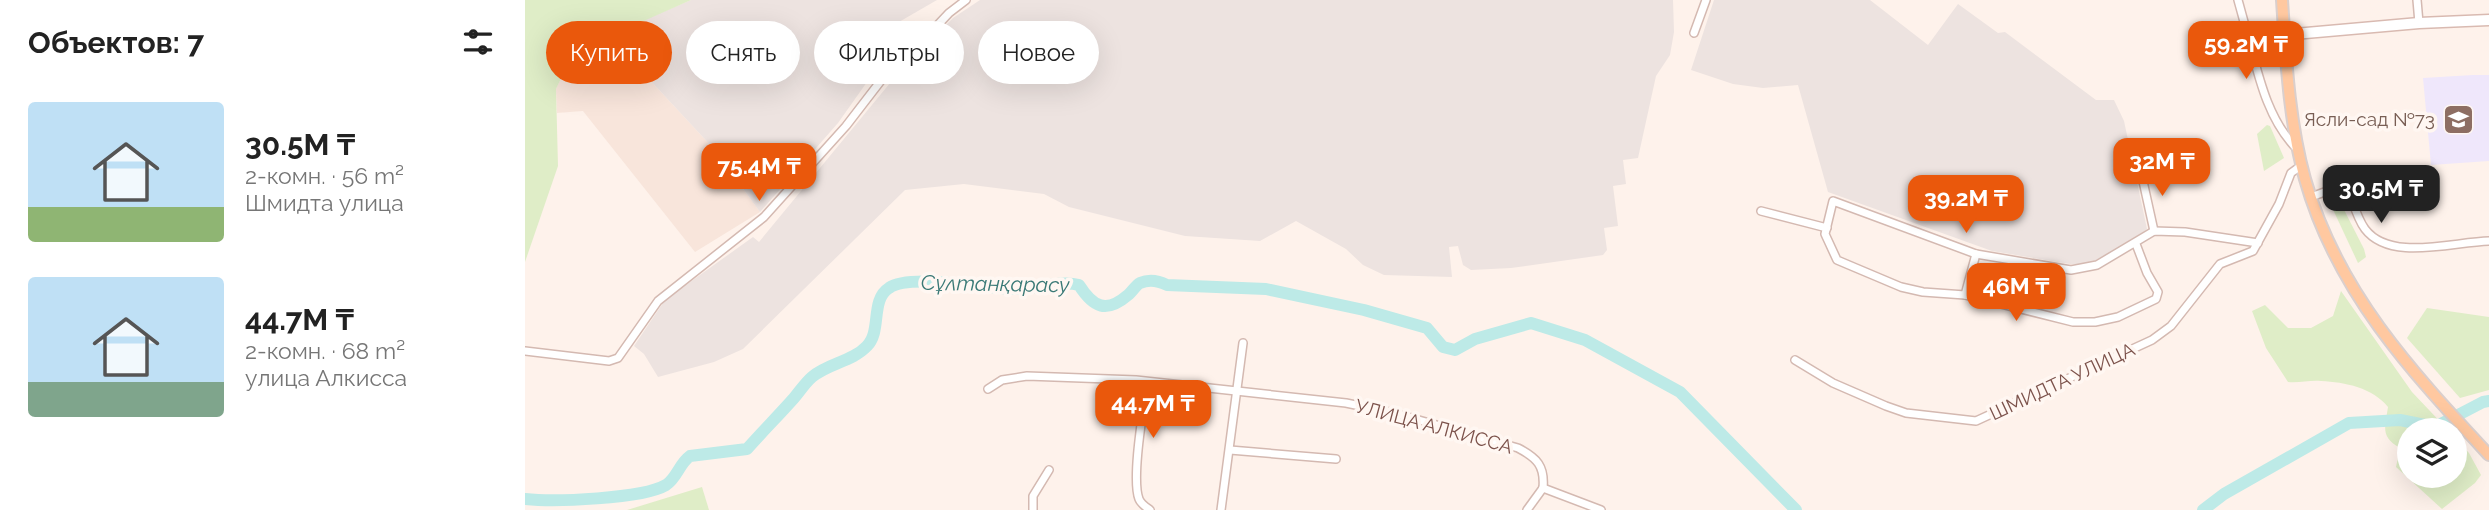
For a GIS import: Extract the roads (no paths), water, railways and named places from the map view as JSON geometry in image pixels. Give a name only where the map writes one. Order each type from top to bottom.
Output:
[{"type":"main road","points":[[2282,0],[2284,35],[2302,165],[2311,197],[2341,265],[2363,306],[2390,343],[2489,455]]},
{"type":"street","points":[[525,351],[609,361],[618,358],[658,301],[764,218],[838,135],[883,78],[949,13],[966,0]]},
{"type":"street","points":[[1694,33],[1706,0]]},
{"type":"street","points":[[2238,0],[2271,111],[2288,140],[2299,151]]},
{"type":"street","points":[[2417,0],[2419,23]]},
{"type":"street","points":[[2249,40],[2266,35],[2489,20]]},
{"type":"street","points":[[2136,244],[2158,292],[2156,299],[2118,317],[2095,322],[2073,322],[1965,295],[1923,292],[1901,286],[1837,260],[1825,234],[1833,201],[1976,254],[2071,270],[2083,269],[2097,265],[2154,231],[2185,232],[2258,243],[2279,204],[2291,173],[2302,165]]},
{"type":"street","points":[[2141,172],[2154,231]]},
{"type":"street","points":[[2311,197],[2346,184],[2364,229],[2379,242],[2391,247],[2406,249],[2489,241]]},
{"type":"street","points":[[1761,211],[1826,228]]},
{"type":"street","name":"ШМИДТА УЛИЦА","points":[[1795,360],[1833,383],[1906,413],[1976,421],[2152,340],[2171,326],[2220,264],[2229,258],[2248,254],[2258,243]]},
{"type":"street","points":[[1965,295],[1976,254]]},
{"type":"street","points":[[1221,510],[1239,391],[1243,343]]},
{"type":"street","name":"УЛИЦА АЛКИССА","points":[[988,389],[1002,380],[1027,376],[1147,382],[1346,403],[1394,413],[1518,449],[1531,455],[1541,465],[1543,488]]},
{"type":"street","points":[[1147,382],[1139,442],[1139,499],[1150,510]]},
{"type":"street","points":[[1230,450],[1336,459]]},
{"type":"street","points":[[1033,510],[1034,496],[1049,470]]},
{"type":"street","points":[[1527,510],[1543,488],[1601,510]]},
{"type":"waterway","name":"Сұлтанқарасу","points":[[525,499],[576,500],[638,494],[666,485],[690,456],[747,449],[812,377],[825,368],[854,356],[867,346],[874,332],[883,293],[899,284],[931,282],[1016,289],[1072,284],[1079,285],[1095,303],[1107,306],[1120,301],[1140,283],[1150,281],[1167,285],[1266,289],[1364,310],[1427,328],[1443,347],[1455,350],[1475,339],[1531,323],[1585,340],[1680,392],[1796,510]]},
{"type":"waterway","name":"Сұлтанқарасу","points":[[2203,510],[2224,494],[2349,423],[2400,420],[2435,427],[2489,401]]},
{"type":"place","name":"Ясли-сад №73","points":[[2458,119]]}]
